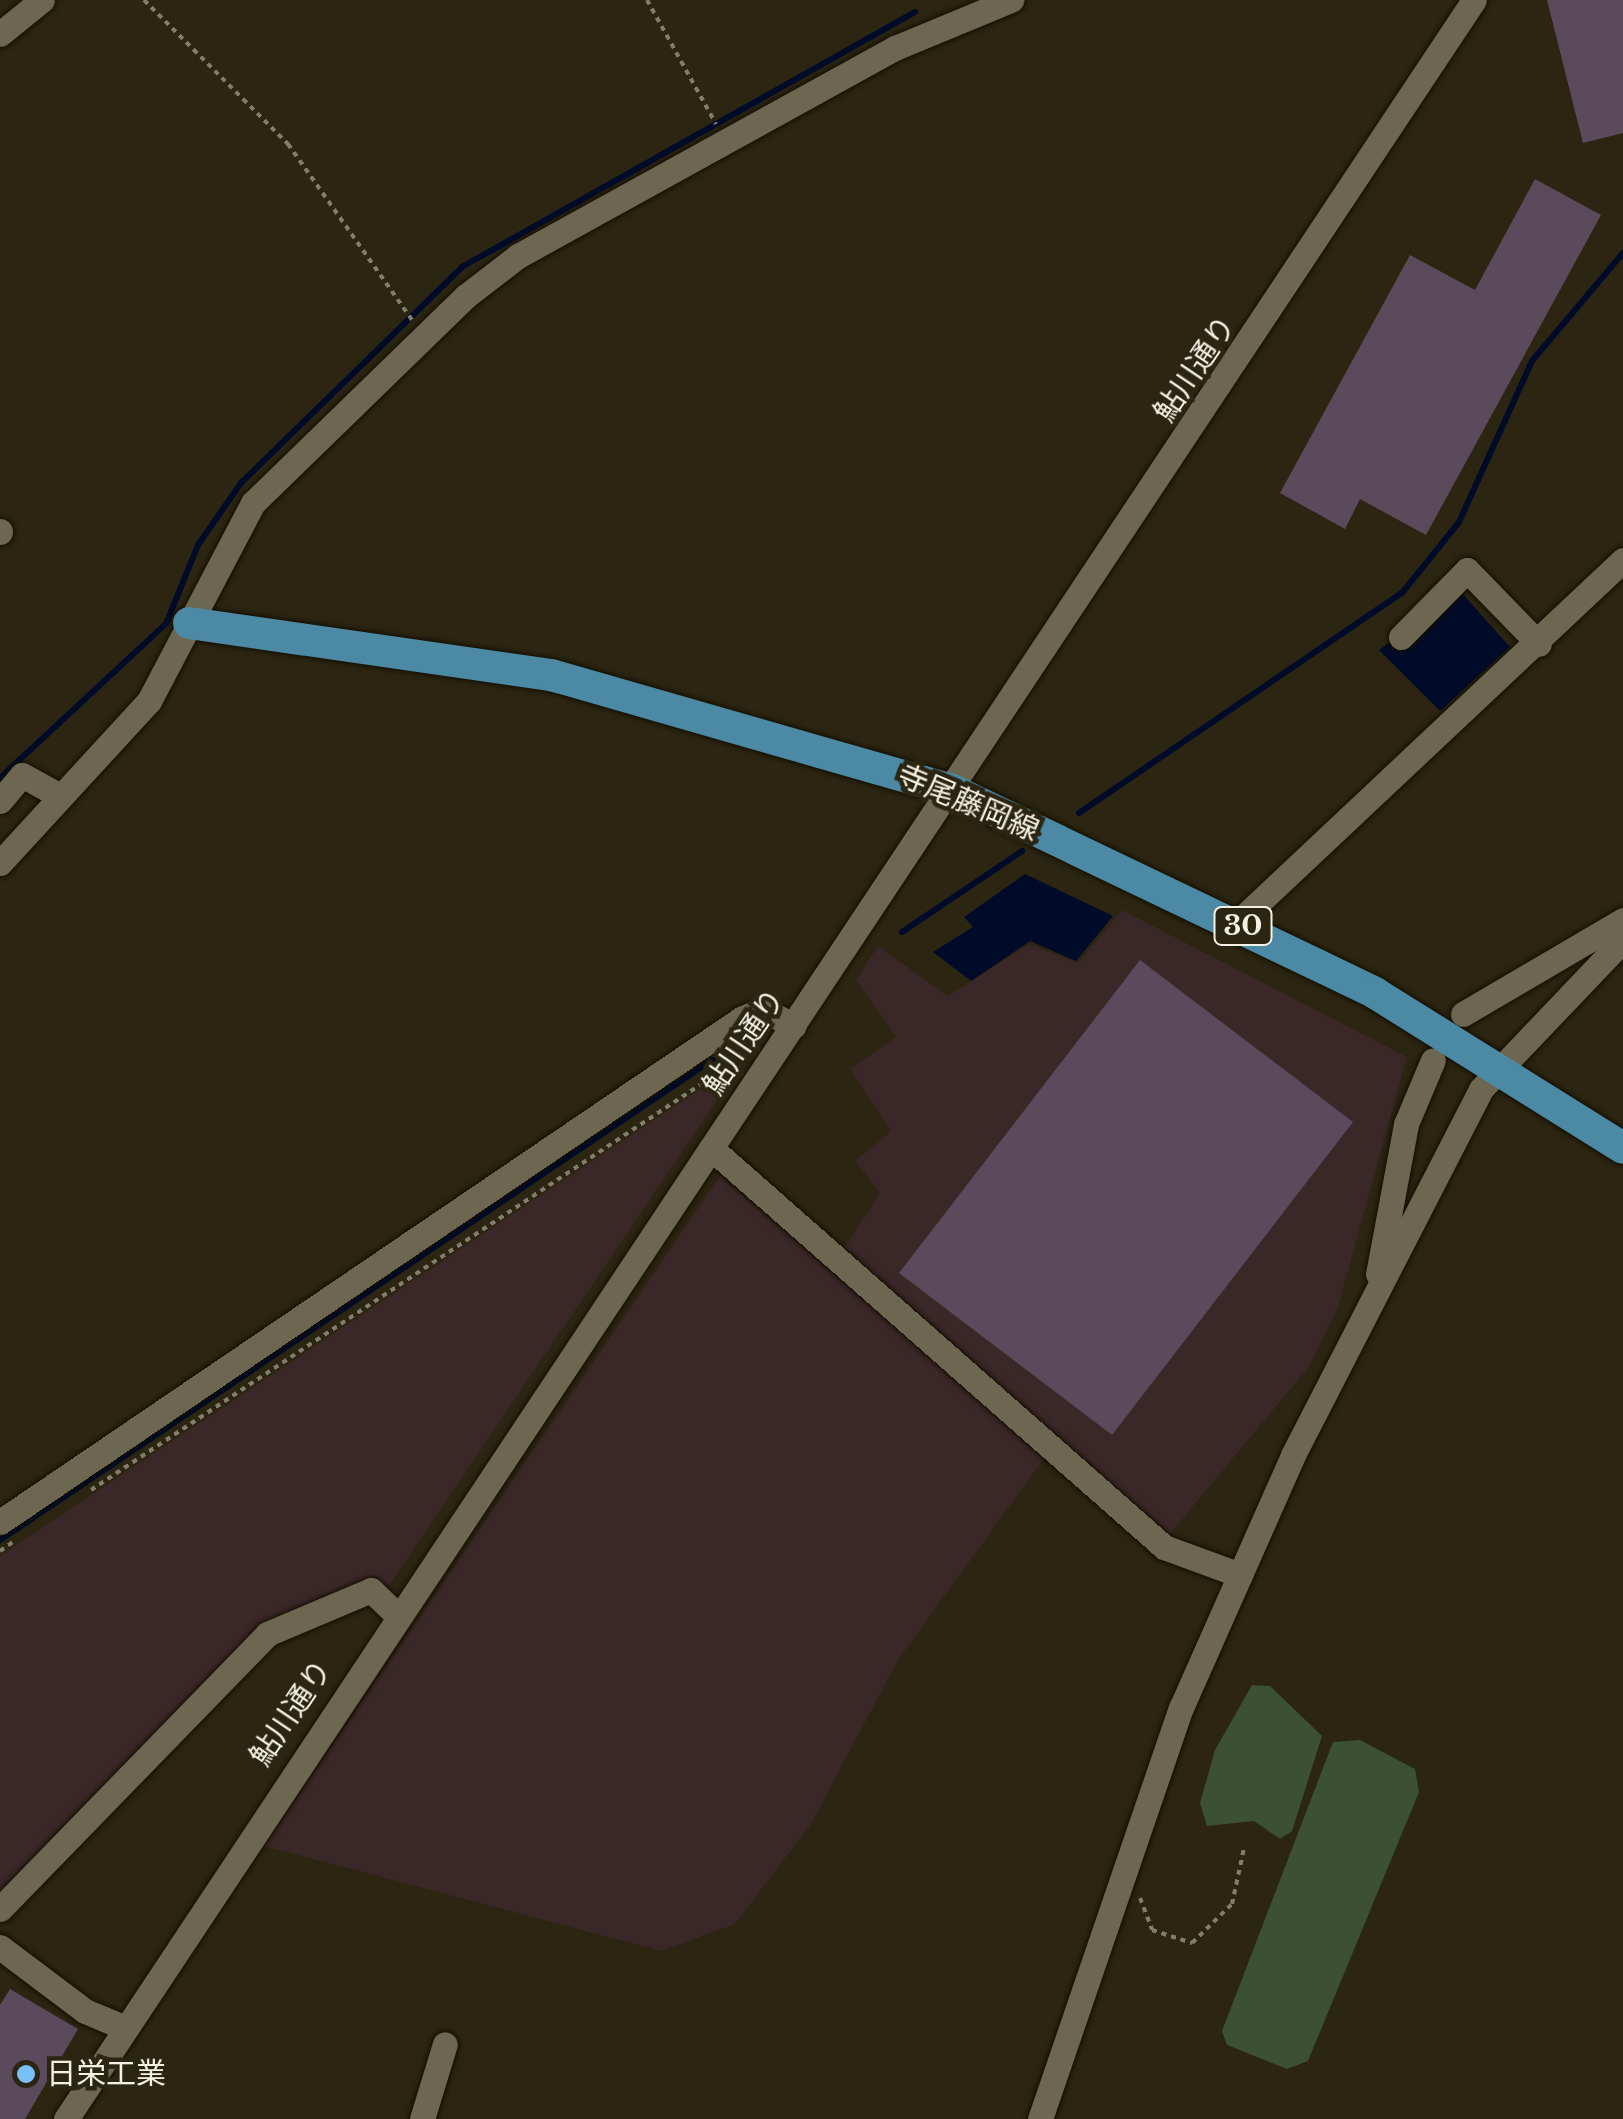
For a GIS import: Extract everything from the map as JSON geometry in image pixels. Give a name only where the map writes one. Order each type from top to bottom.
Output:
[{"type":"main road","name":"寺尾藤岡線","points":[[189,623],[551,676],[952,790],[1237,923],[1509,1076],[1623,1148]]},
{"type":"street","points":[[0,34],[42,0]]},
{"type":"street","points":[[0,863],[149,701],[252,503],[424,337],[518,256],[896,48],[1011,0]]},
{"type":"street","name":"鮎川通り","points":[[66,2119],[396,1614],[952,790],[1474,0]]},
{"type":"street","points":[[1237,923],[1623,560]]},
{"type":"street","points":[[1401,637],[1468,570],[1538,644]]},
{"type":"street","points":[[0,801],[22,774],[60,796]]},
{"type":"street","points":[[1463,1014],[1623,920]]},
{"type":"street","points":[[1040,2119],[1181,1708],[1240,1576],[1372,1309],[1509,1076],[1623,940]]},
{"type":"street","points":[[8,1531],[742,1019],[763,1009],[794,1026]]},
{"type":"street","points":[[1372,1309],[1406,1124],[1432,1060]]},
{"type":"street","points":[[711,1148],[768,1203],[1164,1547],[1240,1576]]},
{"type":"street","points":[[0,1909],[267,1634],[371,1590],[396,1614]]},
{"type":"street","points":[[2,1952],[85,2012],[123,2027]]},
{"type":"street","points":[[422,2119],[444,2044]]},
{"type":"path","points":[[144,0],[288,144],[424,337]]},
{"type":"path","points":[[647,0],[726,142]]},
{"type":"path","points":[[82,1496],[757,1048]]},
{"type":"path","points":[[0,1551],[8,1531]]},
{"type":"path","points":[[1141,1878],[1152,1930],[1192,1943],[1232,1904],[1244,1848]]},
{"type":"shaded area","points":[[1122,910],[1407,1057],[1338,1307],[1308,1368],[1169,1535],[837,1258],[880,1193],[855,1161],[891,1131],[850,1069],[896,1037],[856,980],[878,946],[948,996],[1029,944],[1078,963]]},
{"type":"shaded area","points":[[717,1078],[730,1081],[384,1593],[268,1628],[164,1741],[52,1836],[0,1900],[0,1556]]},
{"type":"shaded area","points":[[720,1176],[1046,1456],[898,1660],[811,1824],[735,1924],[661,1951],[264,1846]]},
{"type":"green space","points":[[1252,1685],[1270,1686],[1322,1736],[1292,1831],[1280,1839],[1254,1821],[1207,1826],[1200,1803],[1215,1750]]},
{"type":"green space","points":[[1360,1740],[1415,1769],[1419,1792],[1308,2061],[1287,2069],[1227,2045],[1222,2031],[1333,1742]]},
{"type":"water","points":[[1460,591],[1510,647],[1440,711],[1379,650]]},
{"type":"water","points":[[1025,874],[1113,916],[1076,961],[1030,941],[971,981],[933,952],[973,927],[964,917]]},
{"type":"building","points":[[1547,0],[1623,0],[1623,133],[1583,143]]},
{"type":"building","points":[[1535,179],[1601,215],[1426,535],[1360,499],[1345,529],[1280,493],[1410,255],[1475,290]]},
{"type":"building","points":[[1140,960],[1353,1122],[1112,1435],[899,1273]]},
{"type":"building","name":"日栄工業","points":[[10,1989],[78,2029],[25,2119],[0,2119],[0,2005]]},
{"type":"waterway","points":[[0,778],[166,624],[198,545],[241,483],[462,267],[915,12]]},
{"type":"waterway","points":[[1079,813],[1402,593],[1459,522],[1532,361],[1623,253]]},
{"type":"waterway","points":[[902,932],[1022,851]]},
{"type":"waterway","points":[[0,1540],[737,1043]]},
{"type":"place","name":"日栄工業","points":[[26,2074]]}]
